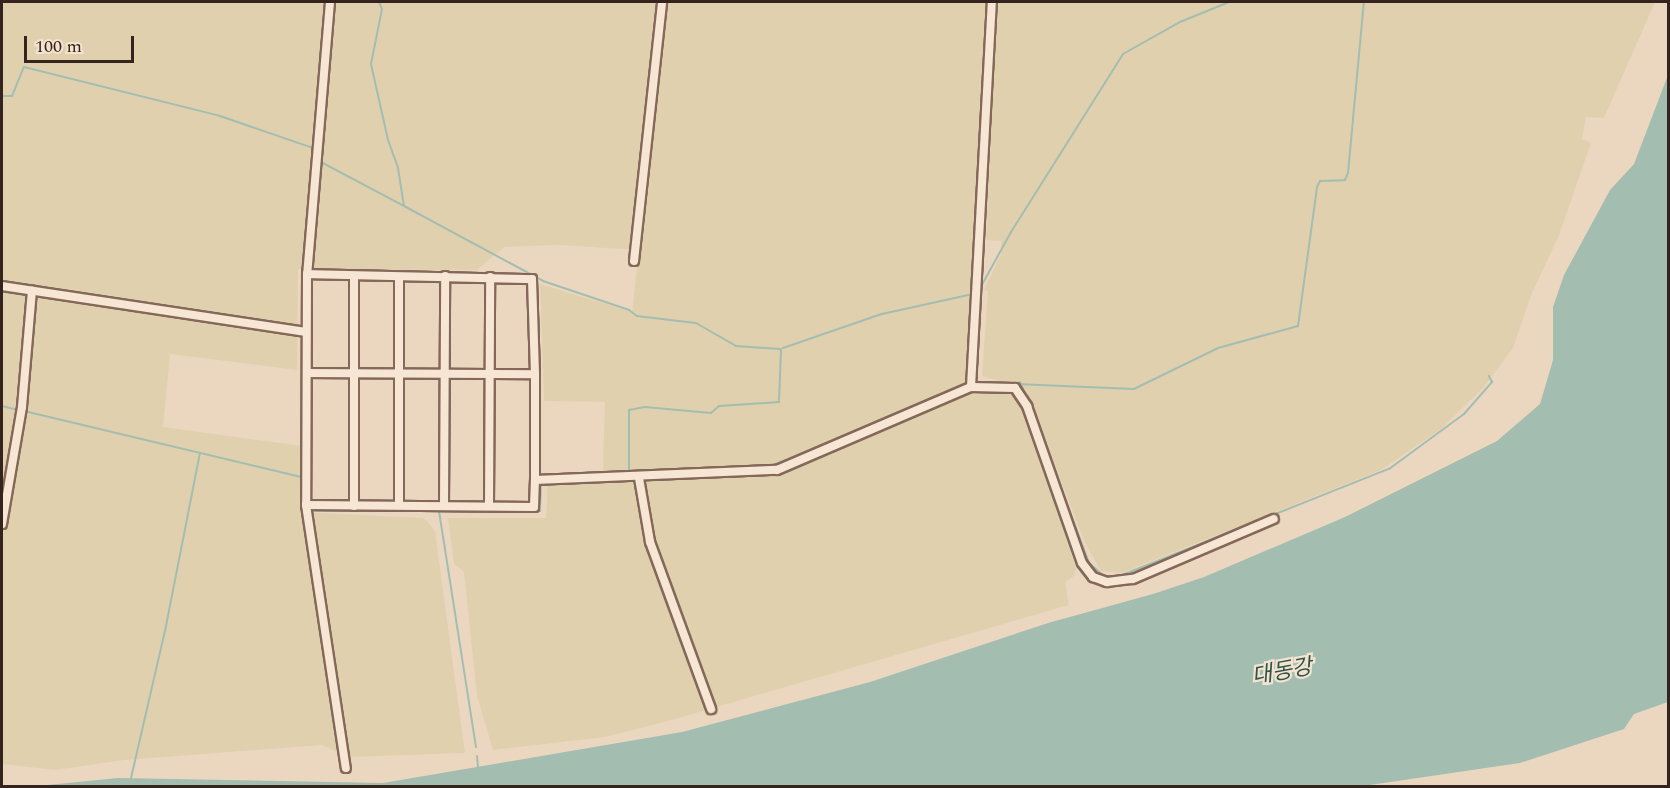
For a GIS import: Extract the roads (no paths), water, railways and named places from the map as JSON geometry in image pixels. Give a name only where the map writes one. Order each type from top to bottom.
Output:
[{"type":"street","points":[[330,2],[307,274],[306,505],[346,768]]},
{"type":"street","points":[[634,261],[662,2]]},
{"type":"street","points":[[971,387],[992,2]]},
{"type":"street","points":[[306,505],[534,507],[535,480],[534,283],[526,276],[399,277],[307,274]]},
{"type":"street","points":[[354,276],[354,506]]},
{"type":"street","points":[[444,505],[445,276]]},
{"type":"street","points":[[399,277],[399,505]]},
{"type":"street","points":[[489,506],[490,277]]},
{"type":"street","points":[[2,285],[306,333]]},
{"type":"street","points":[[2,524],[22,407],[32,290]]},
{"type":"street","points":[[307,372],[535,374]]},
{"type":"street","points":[[535,480],[639,478],[777,470],[971,387],[1015,388],[1027,406],[1082,563],[1093,577],[1107,582],[1133,579],[1274,519]]},
{"type":"street","points":[[639,478],[650,542],[711,709]]},
{"type":"water","name":"대동강","points":[[1668,75],[1668,702],[1634,714],[1624,729],[1520,763],[1363,786],[37,786],[118,778],[383,783],[682,732],[870,682],[1048,623],[1153,594],[1204,577],[1345,517],[1497,441],[1540,404],[1553,360],[1553,307],[1564,275],[1610,190],[1634,164]]},
{"type":"waterway","points":[[379,2],[382,9],[371,64],[388,140],[398,168],[404,206],[543,281],[629,310],[637,316],[696,323],[736,346],[780,349]]},
{"type":"waterway","points":[[978,292],[1011,232],[1123,54],[1180,22],[1229,2]]},
{"type":"waterway","points":[[973,382],[1134,389],[1218,348],[1298,326],[1317,187],[1320,181],[1345,180],[1348,173],[1364,2]]},
{"type":"waterway","points":[[2,96],[12,96],[24,67],[220,116],[313,148],[309,211]]},
{"type":"waterway","points":[[319,161],[404,206]]},
{"type":"waterway","points":[[303,511],[302,279],[306,240]]},
{"type":"waterway","points":[[783,348],[882,314],[973,294]]},
{"type":"waterway","points":[[629,473],[629,410],[645,407],[711,413],[719,406],[779,402],[781,349]]},
{"type":"waterway","points":[[1046,449],[1089,563],[1104,576],[1117,577],[1389,469],[1464,414],[1492,382],[1489,376]]},
{"type":"waterway","points":[[1020,382],[1030,404]]},
{"type":"waterway","points":[[18,410],[20,388]]},
{"type":"waterway","points":[[2,406],[18,410]]},
{"type":"waterway","points":[[24,411],[301,477]]},
{"type":"waterway","points":[[768,467],[819,448]]},
{"type":"waterway","points":[[131,778],[165,631],[200,453]]},
{"type":"waterway","points":[[542,477],[577,475]]},
{"type":"waterway","points":[[439,511],[540,511],[541,482]]},
{"type":"waterway","points":[[309,511],[439,511],[476,747]]},
{"type":"waterway","points":[[477,756],[478,768]]}]
